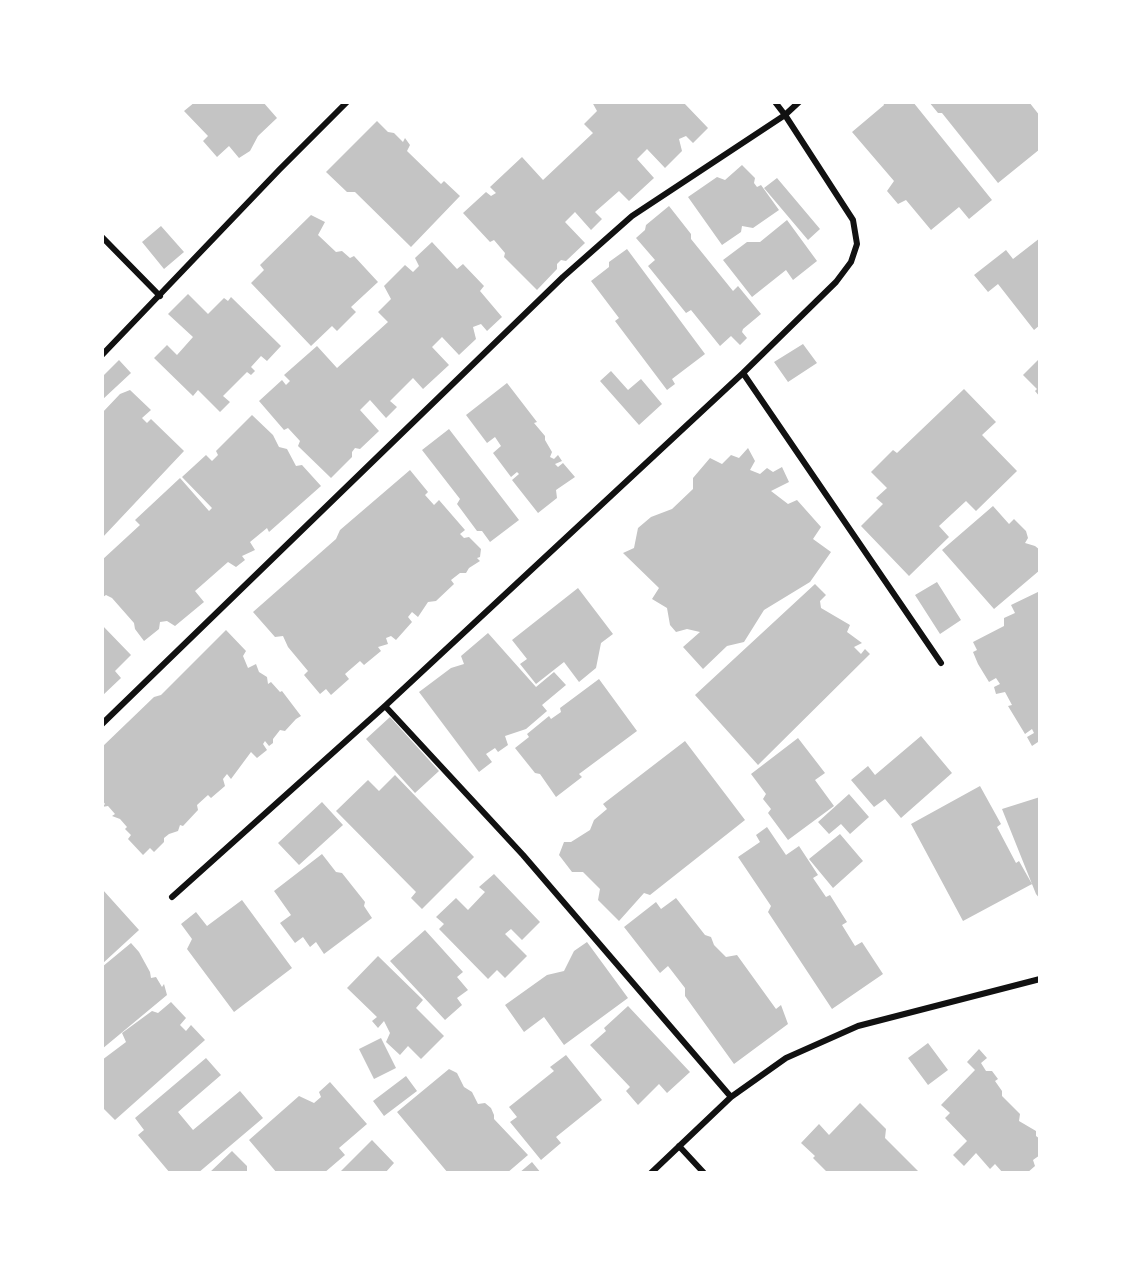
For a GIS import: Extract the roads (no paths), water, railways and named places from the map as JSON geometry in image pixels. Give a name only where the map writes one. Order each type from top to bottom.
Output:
[{"type":"street","points":[[102,355],[347,102]]},
{"type":"street","points":[[172,897],[385,705],[743,373],[836,282],[851,262],[857,244],[853,220],[775,102]]},
{"type":"street","points":[[102,724],[563,277],[632,216],[785,115],[799,102]]},
{"type":"street","points":[[102,237],[160,296]]},
{"type":"street","points":[[743,373],[940,663]]},
{"type":"street","points":[[385,705],[523,855],[731,1096]]},
{"type":"street","points":[[651,1173],[731,1096],[786,1058],[858,1026],[1040,979]]},
{"type":"street","points":[[679,1146],[704,1173]]}]
